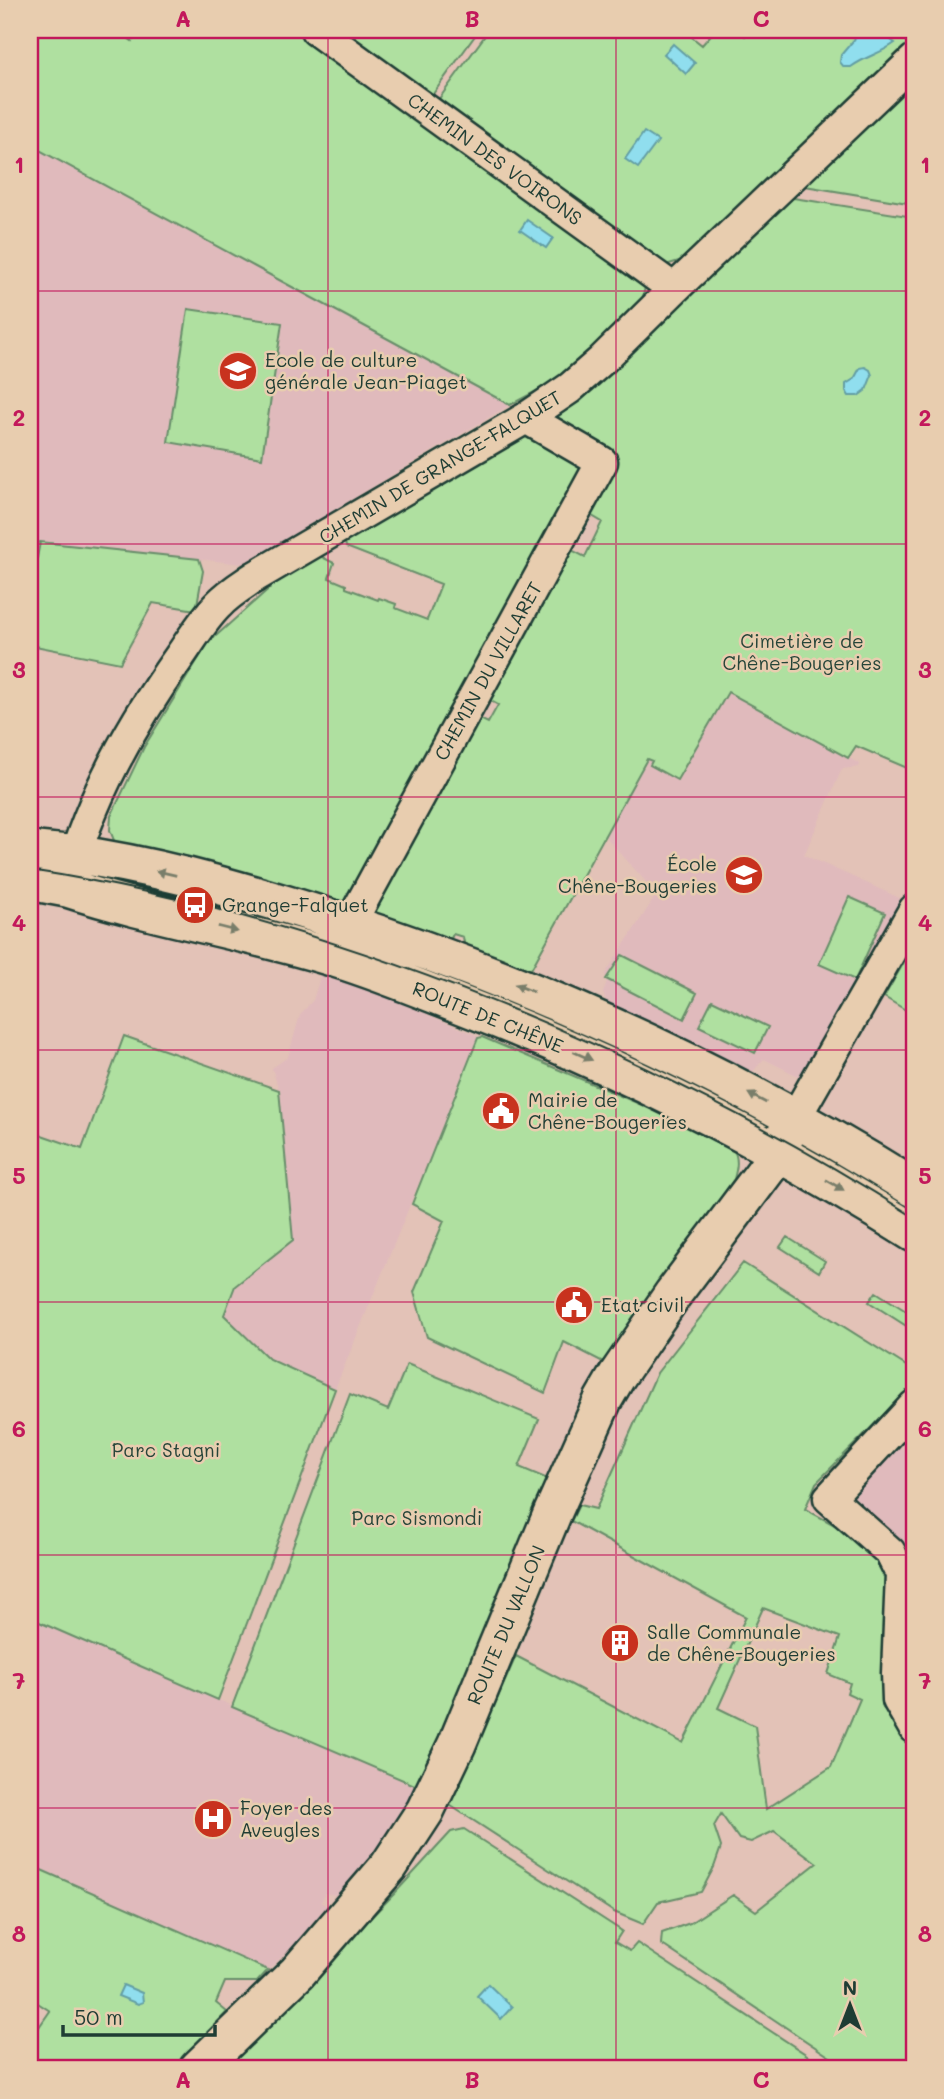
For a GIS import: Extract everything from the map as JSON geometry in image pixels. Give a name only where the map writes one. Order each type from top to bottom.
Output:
[{"type":"main road","name":"ROUTE DE CHÊNE","points":[[30,850],[71,872],[337,959],[470,1008],[567,1048],[659,1091],[776,1152],[914,1233]]},
{"type":"main road","name":"ROUTE DE CHÊNE","points":[[30,881],[71,872],[133,865],[201,881],[350,925],[449,959],[583,1013],[676,1057],[794,1118],[914,1188]]},
{"type":"main road","name":"ROUTE DU VALLON","points":[[198,2069],[296,1973],[345,1919],[389,1866],[425,1811],[453,1754],[553,1512],[603,1400],[673,1294],[755,1185],[794,1118]]},
{"type":"street","name":"CHEMIN DES VOIRONS","points":[[316,30],[674,289]]},
{"type":"street","name":"CHEMIN DE GRANGE-FALQUET","points":[[71,872],[111,769],[135,725],[162,681],[218,605],[256,576],[526,418],[570,388],[914,60]]},
{"type":"street","name":"CHEMIN DU VILLARET","points":[[337,959],[350,925],[602,462],[526,418]]},
{"type":"street","points":[[794,1118],[914,910]]},
{"type":"street","points":[[914,1406],[829,1498],[890,1552],[901,1574],[898,1700],[914,1728]]},
{"type":"shaded area","name":"Ecole de culture générale Jean-Piaget","points":[[30,144],[510,405],[243,564],[30,541]]},
{"type":"shaded area","name":"École Chêne-Bougeries","points":[[727,692],[860,764],[859,767],[842,769],[804,855],[904,900],[804,1079],[764,1059],[749,1076],[609,1008],[603,993],[607,981],[605,974],[657,894],[604,835],[648,759],[652,761],[650,765],[677,780]]},
{"type":"shaded area","points":[[321,974],[394,1000],[478,1038],[335,1389],[269,1359],[224,1315],[235,1286],[293,1240],[279,1090],[272,1068],[288,1057],[300,1015],[313,1000]]},
{"type":"shaded area","points":[[892,1442],[914,1456],[914,1711],[902,1698],[908,1600],[905,1548],[847,1500]]},
{"type":"shaded area","name":"Foyer des Aveugles","points":[[30,1618],[417,1786],[378,1852],[341,1896],[325,1893],[321,1902],[328,1907],[328,1914],[268,1970],[30,1865]]},
{"type":"green space","points":[[30,30],[128,30],[124,35],[132,41],[140,30],[304,30],[646,283],[642,300],[561,378],[510,405],[30,145]]},
{"type":"green space","points":[[336,30],[479,30],[430,98]]},
{"type":"green space","points":[[489,30],[683,30],[702,45],[715,30],[737,30],[745,36],[750,30],[914,30],[914,40],[682,260],[666,265],[436,103]]},
{"type":"green space","points":[[914,76],[914,204],[799,185]]},
{"type":"green space","name":"Cimetière de Chêne-Bougeries","points":[[787,197],[914,217],[914,771],[856,746],[848,758],[728,692],[677,780],[650,765],[652,761],[647,759],[529,973],[465,948],[463,937],[453,934],[449,943],[376,918],[370,911],[472,715],[488,723],[498,705],[482,696],[564,546],[585,557],[602,522],[582,510],[610,460],[546,423],[588,390]]},
{"type":"green space","points":[[188,309],[282,323],[262,458],[168,442]]},
{"type":"green space","points":[[534,430],[591,462],[358,896],[342,907],[115,843],[110,830],[111,816],[144,747],[208,643],[273,585],[320,556],[334,563],[329,578],[346,585],[346,588],[396,604],[395,608],[427,620],[441,584],[346,547],[345,542]]},
{"type":"green space","points":[[40,542],[199,559],[203,571],[196,610],[153,603],[120,663],[30,645],[30,595]]},
{"type":"green space","points":[[849,897],[885,913],[855,980],[819,964]]},
{"type":"green space","points":[[914,945],[914,1015],[884,997]]},
{"type":"green space","points":[[622,955],[697,993],[684,1019],[606,979]]},
{"type":"green space","points":[[712,1000],[768,1027],[755,1053],[699,1026]]},
{"type":"green space","name":"Parc Stagni","points":[[124,1036],[279,1090],[293,1240],[235,1286],[224,1315],[269,1359],[335,1389],[218,1700],[30,1618],[30,1131],[82,1149]]},
{"type":"green space","points":[[482,1037],[663,1114],[733,1148],[736,1156],[734,1179],[603,1362],[564,1342],[545,1393],[427,1337],[414,1292],[444,1221],[412,1204],[478,1038]]},
{"type":"green space","points":[[787,1237],[825,1261],[819,1272],[780,1247]]},
{"type":"green space","points":[[743,1263],[914,1371],[914,1384],[816,1483],[805,1509],[855,1536],[892,1575],[883,1708],[914,1739],[914,2069],[848,2069],[661,1944],[662,1933],[690,1923],[733,1895],[756,1911],[817,1863],[774,1831],[751,1842],[739,1839],[721,1814],[714,1826],[721,1847],[701,1892],[658,1902],[643,1924],[614,1912],[448,1804],[460,1783],[516,1656],[683,1743],[746,1617],[571,1521],[579,1505],[596,1509],[657,1373]],"holes":[[[763,1608],[840,1637],[828,1674],[850,1683],[847,1693],[860,1699],[831,1767],[766,1809],[755,1726],[718,1708]]]},
{"type":"green space","points":[[876,1292],[914,1316],[908,1327],[869,1302]]},
{"type":"green space","name":"Parc Sismondi","points":[[407,1364],[539,1419],[519,1467],[548,1479],[498,1603],[417,1786],[232,1707],[350,1394],[388,1410]]},
{"type":"green space","points":[[464,1829],[622,1931],[615,1942],[630,1951],[637,1943],[807,2055],[812,2069],[223,2069],[451,1832]]},
{"type":"green space","points":[[30,1865],[268,1970],[257,1982],[225,1982],[216,2003],[227,2012],[172,2069],[33,2069],[30,2067],[30,2040],[50,2011],[30,1998]]},
{"type":"water","points":[[862,30],[877,30],[895,43],[851,67],[844,67],[840,62],[841,55]]},
{"type":"water","points":[[673,44],[695,63],[686,74],[664,54]]},
{"type":"water","points":[[644,132],[658,141],[638,168],[625,159]]},
{"type":"water","points":[[527,220],[553,238],[546,248],[520,230]]},
{"type":"water","points":[[865,367],[872,375],[866,390],[858,396],[849,396],[846,384],[854,379],[860,368]]},
{"type":"water","points":[[488,1984],[512,2007],[501,2019],[477,1996]]},
{"type":"water","points":[[123,1985],[142,1993],[143,2002],[138,2004],[118,1996]]},
{"type":"tram line","points":[[30,870],[144,892],[260,921],[375,957],[489,1000],[601,1048],[710,1100],[814,1157],[914,1217]]},
{"type":"place","name":"Ecole de culture générale Jean-Piaget","points":[[238,371]]},
{"type":"place","name":"École Chêne-Bougeries","points":[[744,875]]},
{"type":"place","name":"Grange-Falquet","points":[[195,905]]},
{"type":"place","name":"Mairie de Chêne-Bougeries","points":[[501,1111]]},
{"type":"place","name":"Etat civil","points":[[574,1305]]},
{"type":"place","name":"Salle Communale de Chêne-Bougeries","points":[[620,1643]]},
{"type":"place","name":"Foyer des Aveugles","points":[[213,1819]]}]
